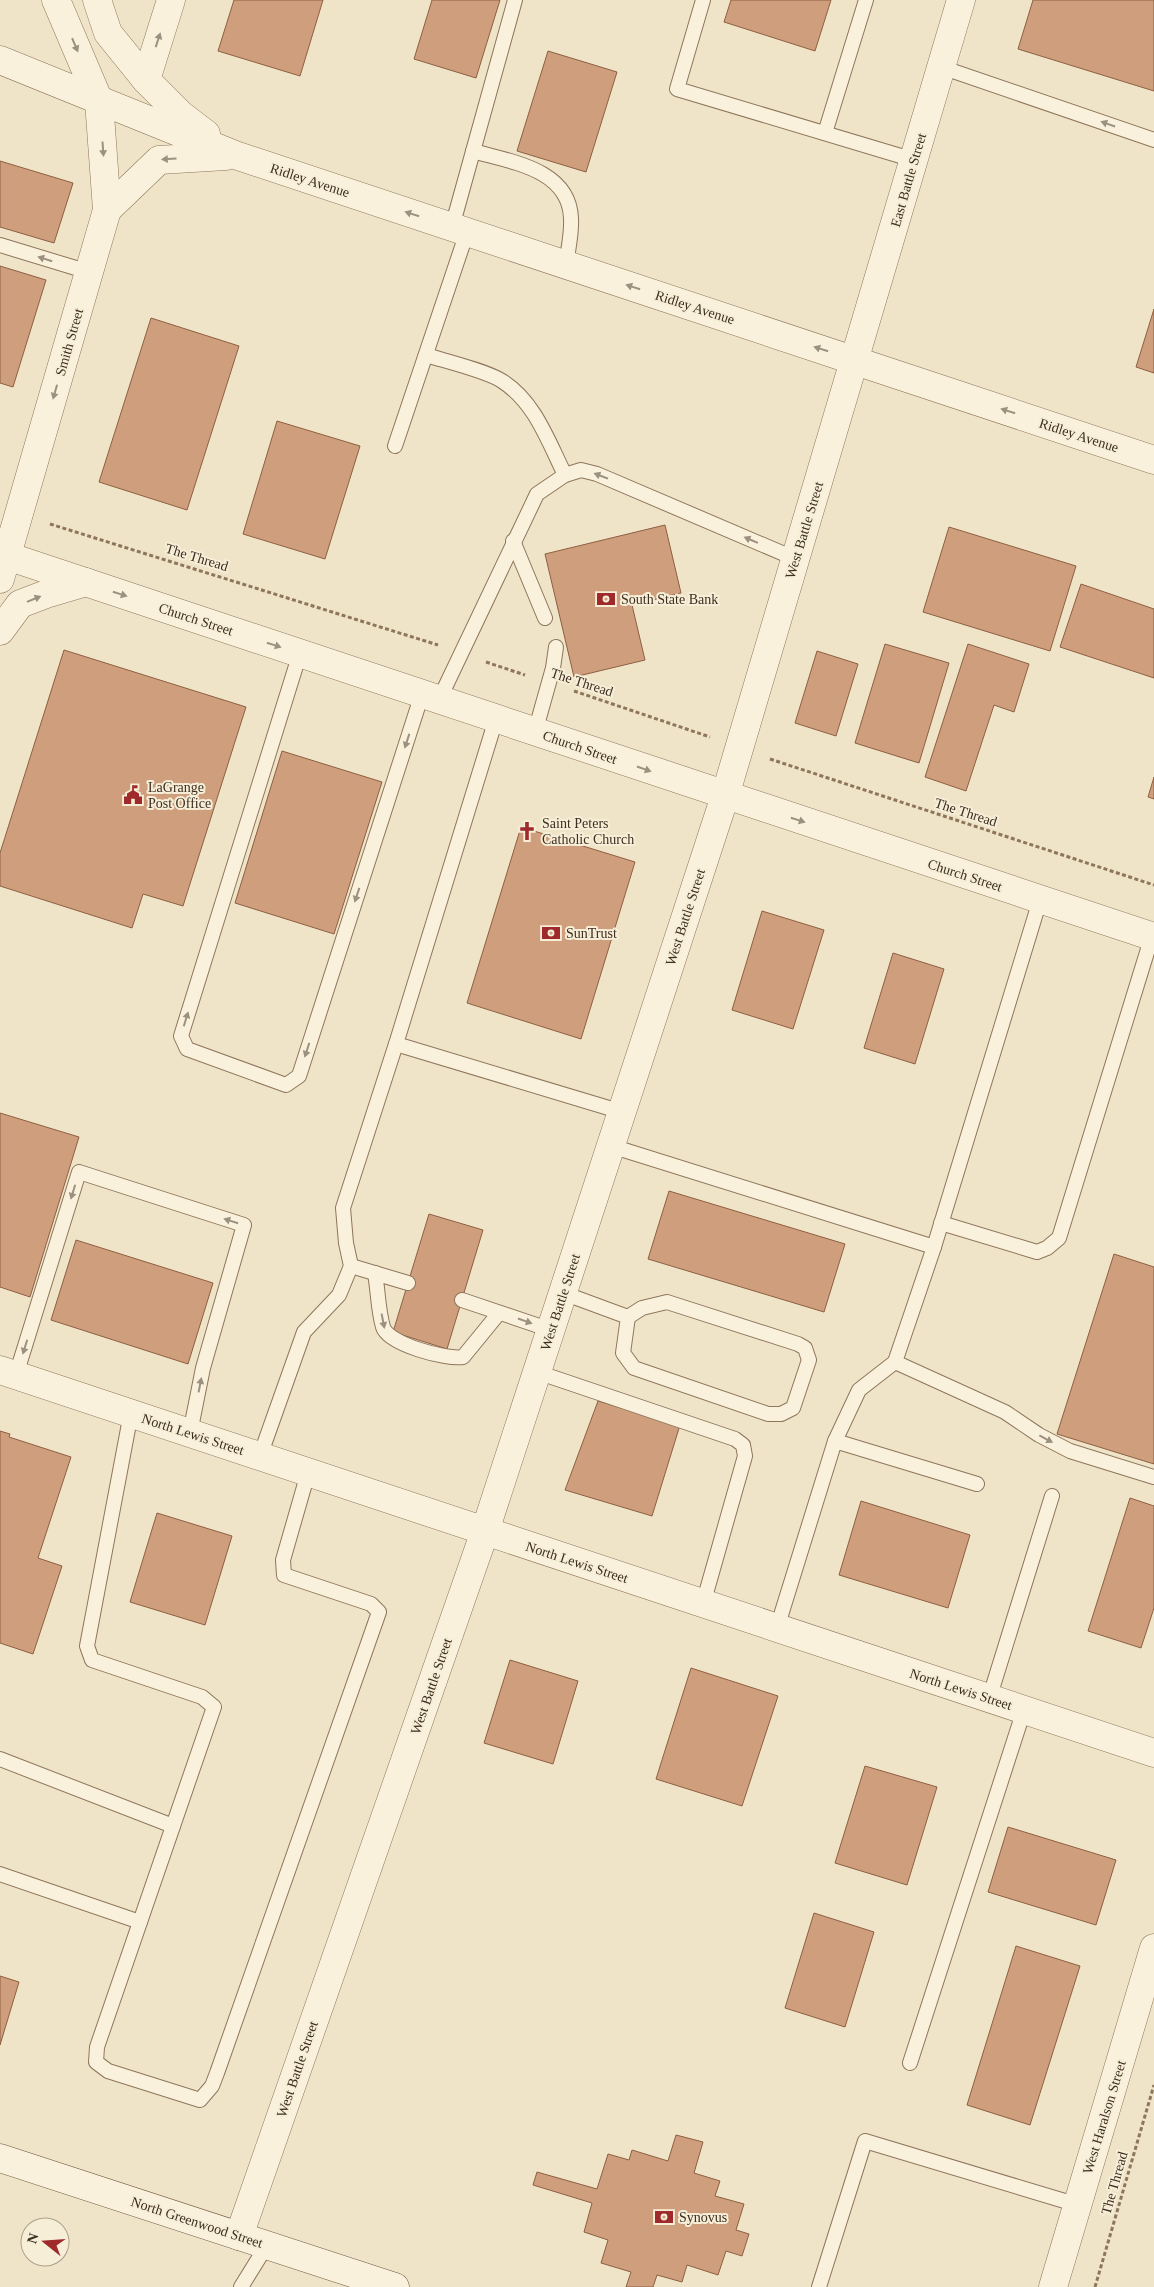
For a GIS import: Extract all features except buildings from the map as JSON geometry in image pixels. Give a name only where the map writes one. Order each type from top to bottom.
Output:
[{"type":"street","name":"Smith Street","points":[[2,563],[19,516],[107,210],[99,101],[56,0]]},
{"type":"street","name":"Ridley Avenue","points":[[97,0],[108,33],[146,80],[181,115],[235,155]]},
{"type":"street","points":[[146,80],[171,0]]},
{"type":"street","name":"East Battle Street","points":[[855,360],[961,0]]},
{"type":"street","name":"Ridley Avenue","points":[[0,60],[235,155],[1154,460]]},
{"type":"street","name":"Ridley Avenue","points":[[107,210],[159,160],[235,155]]},
{"type":"street","name":"West Battle Street","points":[[239,2236],[486,1531],[725,796],[855,360]]},
{"type":"street","name":"Church Street","points":[[2,563],[86,582],[1153,937]]},
{"type":"street","points":[[0,631],[20,604],[86,582]]},
{"type":"street","name":"North Lewis Street","points":[[8,1373],[1154,1753]]},
{"type":"street","name":"West Haralson Street","points":[[1053,2287],[1154,1948]]},
{"type":"street","name":"North Greenwood Street","points":[[0,2158],[394,2287]]},
{"type":"lane","points":[[395,446],[426,355],[459,230],[474,152],[516,0]]},
{"type":"lane","points":[[704,0],[677,89],[914,160]]},
{"type":"lane","points":[[825,133],[866,0]]},
{"type":"lane","points":[[941,67],[1154,140]]},
{"type":"lane","points":[[474,152],[529,167],[556,181],[566,198],[571,218],[566,265]]},
{"type":"lane","points":[[0,245],[89,272]]},
{"type":"lane","points":[[426,355],[500,380],[516,392],[531,407],[565,475]]},
{"type":"lane","points":[[300,654],[181,1036],[187,1049],[286,1085],[299,1076],[431,697],[461,653],[537,494],[565,475],[581,470],[597,474],[796,559]]},
{"type":"lane","points":[[514,541],[545,618]]},
{"type":"lane","points":[[535,732],[549,683],[556,647]]},
{"type":"lane","points":[[260,1456],[304,1332],[339,1295],[351,1266],[342,1208],[396,1044],[496,719]]},
{"type":"lane","points":[[776,1628],[835,1442],[859,1390],[895,1362],[934,1247],[1040,900]]},
{"type":"lane","points":[[941,1223],[1037,1252],[1047,1248],[1059,1238],[1153,937]]},
{"type":"lane","points":[[396,1044],[622,1112]]},
{"type":"lane","points":[[611,1146],[934,1247]]},
{"type":"lane","points":[[8,1373],[79,1172],[244,1225],[203,1368],[190,1433]]},
{"type":"lane","points":[[351,1266],[408,1283]]},
{"type":"lane","points":[[375,1273],[383,1328],[390,1338],[431,1353],[454,1359],[463,1358],[499,1312]]},
{"type":"lane","points":[[563,1293],[628,1317]]},
{"type":"lane","points":[[462,1300],[551,1330]]},
{"type":"lane","points":[[667,1302],[798,1344],[805,1348],[809,1360],[793,1408],[781,1414],[768,1414],[634,1368],[623,1353],[628,1317],[642,1308],[667,1302]]},
{"type":"lane","points":[[895,1362],[1005,1412],[1039,1435],[1070,1451],[1154,1477]]},
{"type":"lane","points":[[537,1372],[735,1438],[743,1445],[745,1456],[703,1604]]},
{"type":"lane","points":[[131,1414],[87,1646],[92,1660],[202,1697],[214,1707],[97,2047],[96,2062],[108,2072],[200,2100],[212,2086],[217,2073],[378,1612],[371,1604],[284,1575],[283,1560],[308,1472]]},
{"type":"lane","points":[[835,1442],[977,1484]]},
{"type":"lane","points":[[989,1699],[1052,1496]]},
{"type":"lane","points":[[910,2063],[1024,1710]]},
{"type":"lane","points":[[0,1759],[173,1826]]},
{"type":"lane","points":[[0,1874],[140,1922]]},
{"type":"lane","points":[[819,2287],[865,2141],[1078,2204]]},
{"type":"lane","points":[[241,2287],[267,2245]]},
{"type":"path","name":"The Thread","points":[[19,516],[69,528],[461,653],[739,748],[1154,885]]},
{"type":"path","name":"The Thread","points":[[1095,2287],[1154,2085]]},
{"type":"place","name":"South State Bank","points":[[606,599]]},
{"type":"place","name":"LaGrange Post Office","points":[[133,795]]},
{"type":"place","name":"Saint Peters Catholic Church","points":[[527,831]]},
{"type":"place","name":"SunTrust","points":[[551,933]]},
{"type":"place","name":"Synovus","points":[[664,2217]]}]
